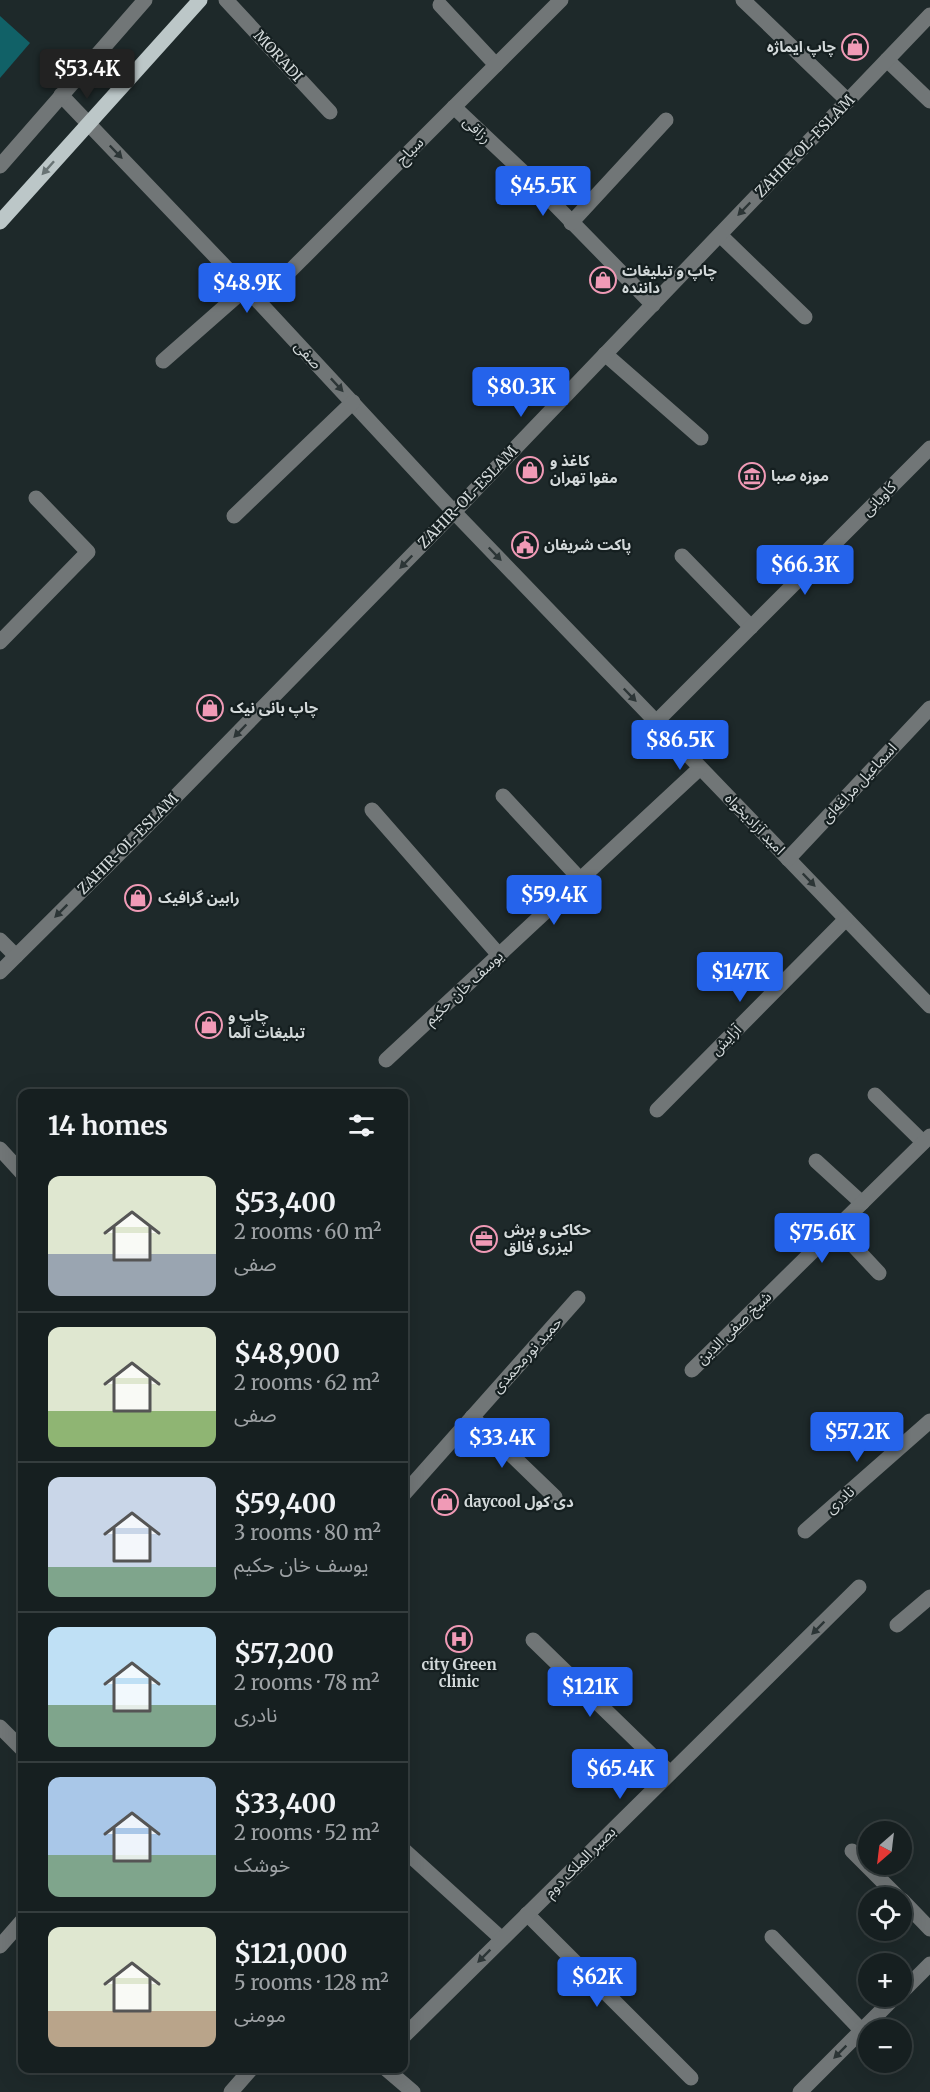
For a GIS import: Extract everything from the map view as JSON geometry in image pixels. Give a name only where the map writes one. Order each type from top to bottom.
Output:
[{"type":"main road","points":[[0,222],[200,0]]},
{"type":"street","points":[[0,166],[145,0]]},
{"type":"street","name":"MORADI","points":[[226,0],[330,112]]},
{"type":"street","name":"سیاح","points":[[259,302],[561,0]]},
{"type":"street","points":[[743,0],[848,101]]},
{"type":"street","points":[[440,5],[496,64]]},
{"type":"street","name":"ZAHIR-OL-ESLAM","points":[[0,972],[133,840],[454,512],[930,15]]},
{"type":"street","points":[[887,60],[930,101]]},
{"type":"street","name":"صفی","points":[[61,95],[246,288],[454,512]]},
{"type":"street","name":"رزاقی","points":[[454,107],[522,171],[653,304]]},
{"type":"street","points":[[571,223],[666,120]]},
{"type":"street","points":[[720,235],[805,317]]},
{"type":"street","points":[[163,361],[246,288]]},
{"type":"street","points":[[605,354],[700,438]]},
{"type":"street","points":[[234,516],[353,402]]},
{"type":"street","name":"کاویانی","points":[[656,722],[930,448]]},
{"type":"street","points":[[0,642],[88,552],[36,498]]},
{"type":"street","name":"امید آزادیخواه","points":[[454,512],[930,1006]]},
{"type":"street","points":[[682,556],[751,627]]},
{"type":"street","name":"اسماعیل مراغه‌ای","points":[[788,859],[930,708]]},
{"type":"street","name":"یوسف خان حکیم","points":[[386,1060],[700,768]]},
{"type":"street","points":[[503,796],[580,879]]},
{"type":"street","points":[[372,810],[499,955]]},
{"type":"street","name":"آرایش","points":[[657,1110],[846,919]]},
{"type":"street","points":[[0,940],[16,956]]},
{"type":"street","points":[[876,1095],[927,1139]]},
{"type":"street","name":"شیخ صفی الدین","points":[[692,1370],[927,1139]]},
{"type":"street","points":[[0,1149],[18,1169]]},
{"type":"street","points":[[816,1161],[862,1203]]},
{"type":"street","points":[[837,1227],[879,1273]]},
{"type":"street","name":"حمید نورمحمدی","points":[[408,1489],[578,1298]]},
{"type":"street","points":[[472,1417],[555,1497]]},
{"type":"street","name":"نادری","points":[[805,1531],[930,1421]]},
{"type":"street","name":"بصیر الملک دوم","points":[[408,2032],[859,1587]]},
{"type":"street","points":[[897,1625],[930,1597]]},
{"type":"street","points":[[533,1640],[670,1773]]},
{"type":"street","points":[[0,1727],[18,1745]]},
{"type":"street","points":[[852,1851],[888,1887]]},
{"type":"street","points":[[408,1854],[502,1938]]},
{"type":"street","points":[[912,1911],[930,1929]]},
{"type":"street","points":[[527,1914],[691,2078]]},
{"type":"street","points":[[0,1946],[18,1926]]},
{"type":"street","points":[[772,1937],[858,2027]]},
{"type":"street","points":[[912,1982],[930,1964]]},
{"type":"street","points":[[874,2019],[885,2007]]},
{"type":"street","points":[[800,2092],[858,2035]]},
{"type":"street","points":[[231,2092],[248,2073]]},
{"type":"street","points":[[390,2073],[404,2089]]},
{"type":"building","points":[[0,16],[30,43],[0,78]]},
{"type":"place","name":"چاپ ایماژه","points":[[855,47]]},
{"type":"place","name":"چاپ و تبلیغات داننده","points":[[603,280]]},
{"type":"place","name":"کاغذ و مقوا تهران","points":[[530,470]]},
{"type":"place","name":"موزه صبا","points":[[752,476]]},
{"type":"place","name":"پاکت شریفان","points":[[525,545]]},
{"type":"place","name":"چاپ بانی‌ نیک","points":[[210,708]]},
{"type":"place","name":"رابین گرافیک","points":[[138,898]]},
{"type":"place","name":"چاپ و تبلیغات آلما","points":[[209,1025]]},
{"type":"place","name":"حکاکی و برش لیزری فالق","points":[[484,1239]]},
{"type":"place","name":"daycool دی کول","points":[[445,1502]]},
{"type":"place","name":"city Green clinic","points":[[459,1639]]}]
